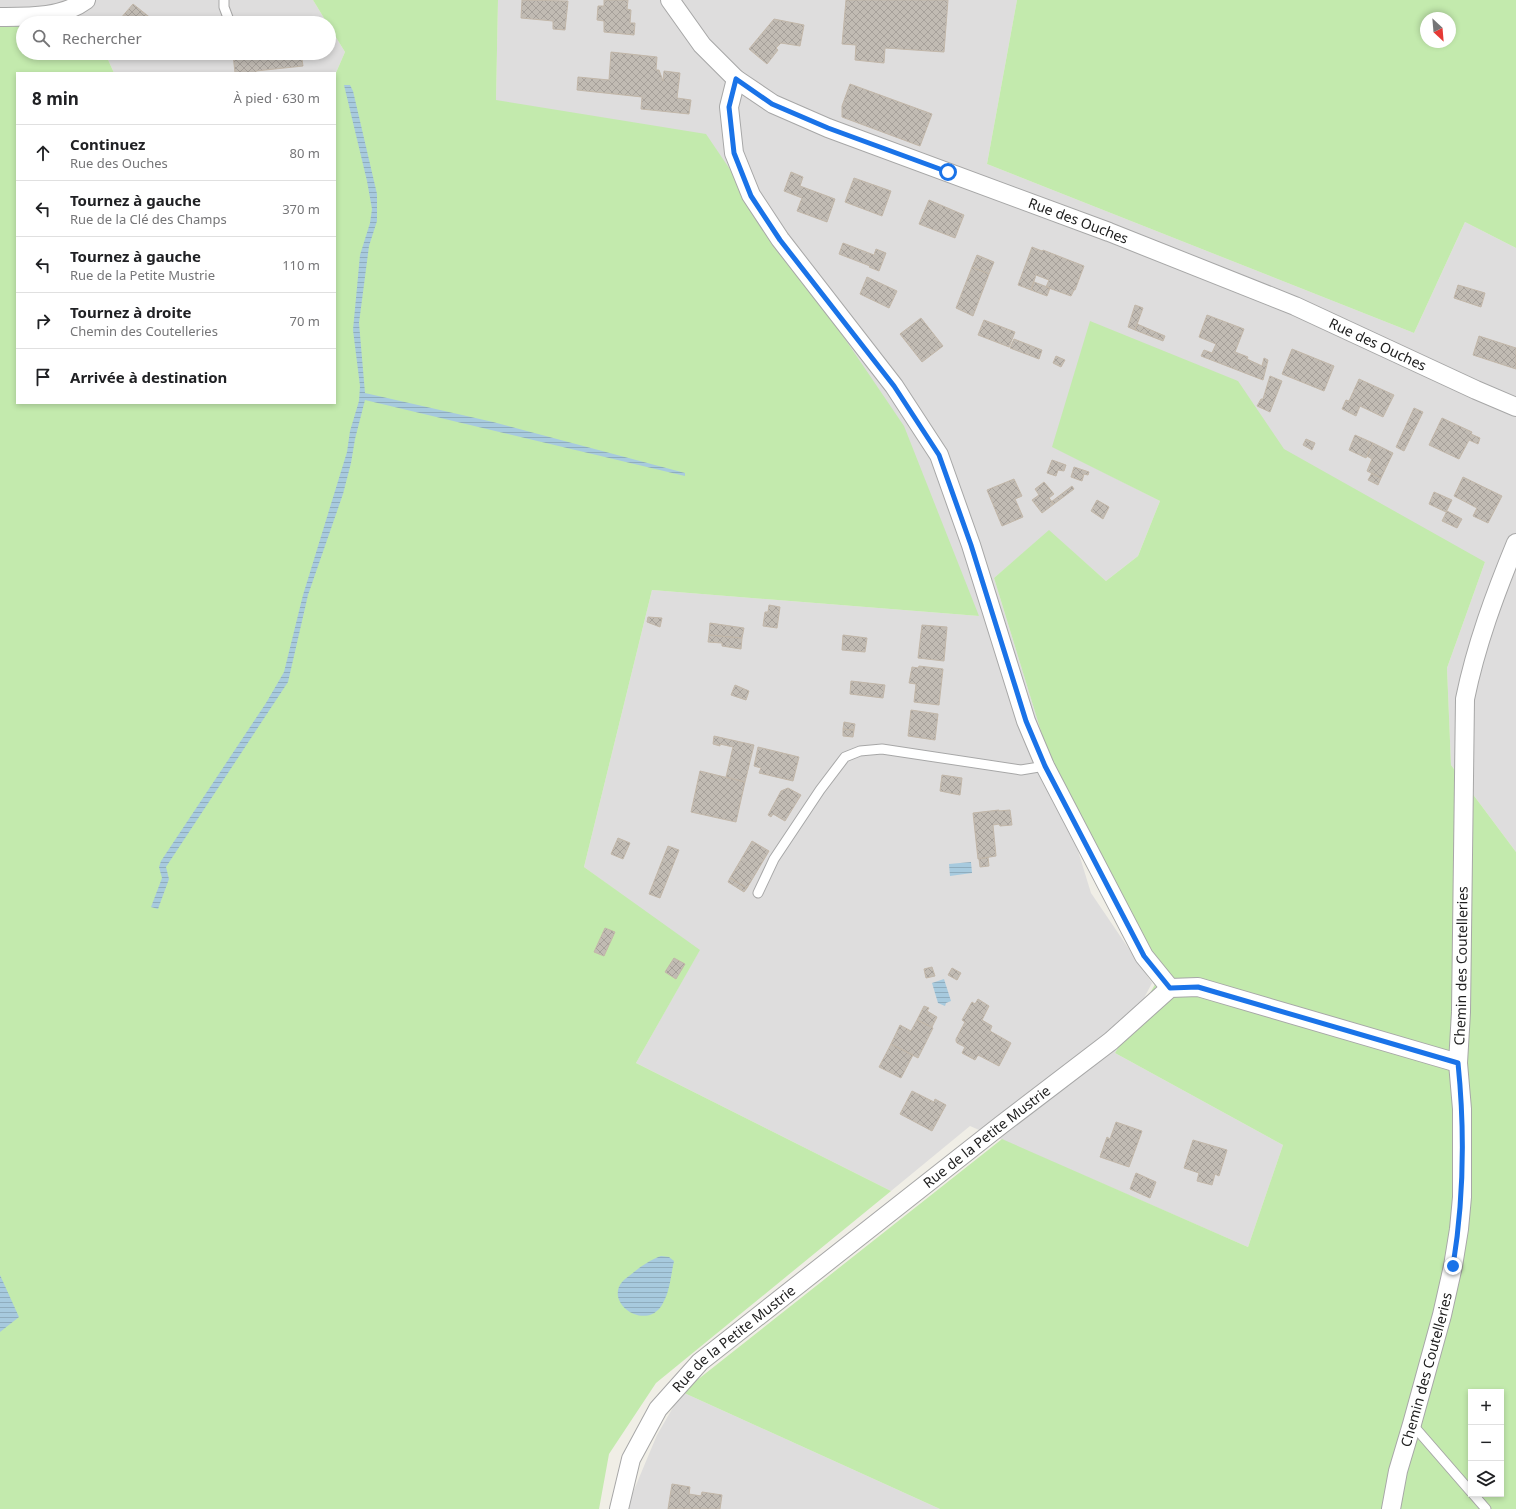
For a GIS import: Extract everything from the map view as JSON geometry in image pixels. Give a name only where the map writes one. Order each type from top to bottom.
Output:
[{"type":"street","points":[[38,16],[77,7],[86,0]]},
{"type":"street","name":"Rue des Ouches","points":[[670,0],[702,46],[736,79],[772,104],[828,128],[1110,232],[1287,303],[1516,407]]},
{"type":"street","points":[[0,17],[16,17]]},
{"type":"street","points":[[736,79],[729,107],[734,153],[751,196],[780,240],[894,386],[939,455],[971,545],[1026,721],[1045,766],[1144,956],[1170,988],[1198,987],[1458,1063]]},
{"type":"street","name":"Chemin des Coutelleries","points":[[1391,1509],[1398,1470],[1442,1315],[1453,1266],[1459,1229],[1462,1197],[1462,1109],[1458,1063],[1462,1004],[1465,699],[1485,624],[1498,586],[1516,543]]},
{"type":"street","name":"Rue de la Petite Mustrie","points":[[619,1509],[631,1459],[658,1409],[700,1362],[1001,1125],[1111,1041],[1170,988]]},
{"type":"lane","points":[[224,0],[224,8],[227,16]]},
{"type":"lane","points":[[758,893],[774,859],[820,790],[845,757],[860,751],[882,749],[1021,770],[1045,766]]},
{"type":"lane","points":[[1412,1424],[1468,1488]]},
{"type":"lane","points":[[1476,1497],[1486,1509]]},
{"type":"shaded area","points":[[0,0],[313,0],[323,16],[16,16],[16,25],[0,27]]},
{"type":"shaded area","points":[[498,0],[1017,0],[987,164],[1414,333],[1465,222],[1516,248],[1516,852],[1451,765],[1447,668],[1485,562],[1052,446],[1160,501],[1138,556],[1106,581],[1049,531],[994,578],[1091,893],[1152,983],[1115,1053],[1283,1145],[1248,1247],[970,1126],[891,1191],[636,1063],[699,951],[584,867],[652,590],[979,616],[496,100]]},
{"type":"shaded area","points":[[336,37],[345,52],[336,73],[114,72],[108,60],[336,60]]},
{"type":"shaded area","points":[[682,1392],[940,1509],[626,1509],[657,1435]]},
{"type":"green space","points":[[313,0],[498,0],[496,100],[706,134],[904,426],[979,616],[652,590],[584,867],[700,950],[636,1063],[891,1191],[656,1383],[609,1454],[599,1509],[0,1509],[0,27],[16,25],[16,60],[108,60],[114,72],[16,72],[16,404],[336,404],[336,73],[345,52],[336,37],[336,16],[323,16]]},
{"type":"green space","points":[[1017,0],[1516,0],[1516,248],[1465,222],[1414,333],[987,164]]},
{"type":"green space","points":[[1090,321],[1238,381],[1284,449],[1485,562],[1447,668],[1451,765],[1516,852],[1516,1509],[940,1509],[682,1392],[1002,1139],[1248,1247],[1283,1145],[1115,1053],[1160,976],[1055,777],[994,578],[1049,530],[1106,581],[1138,556],[1160,501],[1052,447]]},
{"type":"water","points":[[344,85],[350,85],[353,91],[377,194],[377,221],[369,246],[359,323],[365,393],[493,422],[685,473],[685,476],[365,400],[343,494],[308,595],[288,682],[166,867],[169,879],[158,909],[151,907],[162,878],[159,867],[161,861],[266,703],[284,672],[303,595],[347,452],[350,431],[359,401],[360,386],[353,330],[360,255],[370,223],[372,209],[367,181]]},
{"type":"water","points":[[971,862],[972,873],[950,876],[949,864]]},
{"type":"water","points":[[944,979],[951,1001],[946,1003],[945,1006],[938,1003],[932,983]]},
{"type":"water","points":[[661,1256],[669,1257],[674,1261],[669,1288],[663,1303],[656,1312],[648,1315],[639,1315],[630,1312],[623,1306],[619,1299],[618,1290],[622,1282],[653,1259]]},
{"type":"water","points":[[0,1275],[19,1317],[0,1332]]},
{"type":"building","points":[[522,0],[568,1],[565,30],[553,29],[553,21],[521,18]]},
{"type":"building","points":[[604,0],[628,0],[627,9],[631,10],[630,23],[635,23],[634,35],[604,32],[604,21],[597,20],[598,6],[604,6]]},
{"type":"building","points":[[846,0],[948,0],[944,52],[885,48],[884,63],[855,60],[856,45],[842,44]]},
{"type":"building","points":[[133,4],[148,16],[123,16]]},
{"type":"building","points":[[774,19],[804,25],[800,46],[781,43],[776,48],[778,50],[767,64],[749,49]]},
{"type":"building","points":[[611,52],[657,57],[656,70],[659,70],[663,81],[664,71],[680,73],[677,98],[691,100],[689,114],[641,109],[642,97],[577,90],[578,77],[609,80]]},
{"type":"building","points":[[234,60],[302,60],[303,66],[256,72],[235,72]]},
{"type":"building","points":[[850,84],[932,114],[920,146],[842,117],[842,106]]},
{"type":"building","points":[[791,172],[803,177],[800,186],[835,199],[827,222],[797,211],[802,198],[784,191]]},
{"type":"building","points":[[854,178],[891,191],[882,216],[845,202]]},
{"type":"building","points":[[929,200],[964,215],[955,238],[919,224]]},
{"type":"building","points":[[843,243],[874,255],[876,249],[886,253],[879,271],[839,254]]},
{"type":"building","points":[[1032,247],[1084,266],[1075,290],[1071,296],[1046,287],[1049,280],[1036,275],[1031,290],[1018,285]]},
{"type":"building","points":[[977,255],[994,262],[989,274],[972,267]]},
{"type":"building","points":[[972,267],[989,274],[973,316],[956,308]]},
{"type":"building","points":[[867,277],[897,291],[889,308],[860,294]]},
{"type":"building","points":[[1034,282],[1050,288],[1047,296],[1031,290]]},
{"type":"building","points":[[1458,285],[1485,293],[1481,307],[1454,298]]},
{"type":"building","points":[[1135,305],[1143,308],[1135,330],[1128,327]]},
{"type":"building","points":[[1207,315],[1244,329],[1235,352],[1248,357],[1247,359],[1262,366],[1264,358],[1268,360],[1263,380],[1201,356],[1204,350],[1212,353],[1216,344],[1199,337]]},
{"type":"building","points":[[921,318],[943,346],[922,362],[900,334]]},
{"type":"building","points":[[984,320],[1015,332],[1009,347],[978,335]]},
{"type":"building","points":[[1137,324],[1165,336],[1163,341],[1135,330]]},
{"type":"building","points":[[1479,336],[1516,348],[1516,369],[1473,355]]},
{"type":"building","points":[[1014,339],[1042,350],[1039,359],[1010,348]]},
{"type":"building","points":[[1292,349],[1334,366],[1324,391],[1282,374]]},
{"type":"building","points":[[1056,356],[1065,360],[1061,367],[1053,363]]},
{"type":"building","points":[[1270,376],[1282,381],[1270,412],[1257,406],[1261,399],[1263,399]]},
{"type":"building","points":[[1359,379],[1394,395],[1383,417],[1360,406],[1356,416],[1342,409],[1346,400],[1349,401]]},
{"type":"building","points":[[1414,408],[1423,412],[1404,451],[1396,447]]},
{"type":"building","points":[[1442,418],[1472,432],[1471,434],[1480,438],[1478,444],[1469,440],[1459,459],[1429,445]]},
{"type":"building","points":[[1355,435],[1373,443],[1366,458],[1349,450]]},
{"type":"building","points":[[1306,439],[1315,443],[1312,450],[1303,445]]},
{"type":"building","points":[[1373,443],[1393,453],[1381,478],[1367,471],[1372,459],[1367,456]]},
{"type":"building","points":[[1052,460],[1066,465],[1064,471],[1058,470],[1056,476],[1047,473]]},
{"type":"building","points":[[1074,467],[1089,472],[1088,475],[1084,474],[1082,481],[1071,477]]},
{"type":"building","points":[[1372,473],[1381,478],[1378,485],[1368,480]]},
{"type":"building","points":[[1463,477],[1502,496],[1488,523],[1473,516],[1477,508],[1454,496]]},
{"type":"building","points":[[1014,479],[1022,496],[1015,499],[1023,517],[1002,526],[987,490]]},
{"type":"building","points":[[1044,482],[1054,494],[1049,498],[1054,504],[1042,513],[1032,500],[1039,495],[1035,489]]},
{"type":"building","points":[[1072,486],[1074,489],[1054,504],[1051,502]]},
{"type":"building","points":[[1434,492],[1452,500],[1446,512],[1429,504]]},
{"type":"building","points":[[1097,500],[1109,507],[1103,519],[1091,511]]},
{"type":"building","points":[[1447,511],[1462,519],[1457,528],[1442,521]]},
{"type":"building","points":[[769,605],[780,607],[777,628],[763,626],[765,612],[768,612]]},
{"type":"building","points":[[648,617],[662,618],[660,627],[647,622]]},
{"type":"building","points":[[710,623],[744,628],[742,638],[709,635]]},
{"type":"building","points":[[922,625],[947,627],[944,661],[918,658]]},
{"type":"building","points":[[709,635],[742,638],[741,649],[722,646],[722,643],[708,642]]},
{"type":"building","points":[[843,635],[867,638],[865,652],[842,650]]},
{"type":"building","points":[[919,666],[943,669],[939,705],[914,702],[916,684],[909,683],[912,667],[918,668]]},
{"type":"building","points":[[851,681],[885,685],[883,698],[850,694]]},
{"type":"building","points":[[735,685],[749,691],[746,700],[731,695]]},
{"type":"building","points":[[911,710],[938,714],[935,740],[908,736]]},
{"type":"building","points":[[844,722],[855,724],[854,730],[843,729]]},
{"type":"building","points":[[843,729],[854,730],[853,737],[843,736]]},
{"type":"building","points":[[714,736],[754,745],[745,782],[726,777],[733,747],[713,744]]},
{"type":"building","points":[[758,747],[799,757],[793,781],[759,773],[761,768],[754,766]]},
{"type":"building","points":[[700,771],[745,782],[736,822],[691,812]]},
{"type":"building","points":[[942,775],[962,778],[960,795],[940,791]]},
{"type":"building","points":[[788,788],[801,795],[785,821],[773,814],[771,817],[768,815],[781,791]]},
{"type":"building","points":[[1010,810],[1012,825],[993,825],[996,856],[978,859],[973,813]]},
{"type":"building","points":[[618,838],[630,843],[623,859],[611,854]]},
{"type":"building","points":[[752,841],[769,851],[747,888],[730,878]]},
{"type":"building","points":[[668,846],[679,850],[660,898],[649,894]]},
{"type":"building","points":[[988,857],[989,866],[980,867],[979,859]]},
{"type":"building","points":[[730,878],[747,888],[744,892],[728,882]]},
{"type":"building","points":[[605,928],[615,932],[604,956],[594,952]]},
{"type":"building","points":[[674,958],[685,964],[676,979],[665,972]]},
{"type":"building","points":[[932,967],[935,976],[926,978],[924,969]]},
{"type":"building","points":[[952,968],[961,973],[957,980],[948,975]]},
{"type":"building","points":[[978,999],[989,1006],[982,1020],[992,1026],[990,1031],[1011,1043],[999,1066],[978,1055],[975,1060],[962,1053],[965,1047],[956,1041],[965,1022],[962,1020],[972,1002],[975,1004]]},
{"type":"building","points":[[924,1006],[929,1008],[927,1011],[937,1017],[932,1027],[917,1020]]},
{"type":"building","points":[[917,1020],[933,1028],[918,1058],[891,1044],[900,1025],[911,1031]]},
{"type":"building","points":[[891,1044],[913,1055],[901,1078],[879,1067]]},
{"type":"building","points":[[912,1091],[934,1102],[935,1099],[946,1105],[932,1131],[900,1114]]},
{"type":"building","points":[[1116,1122],[1142,1131],[1129,1167],[1100,1157],[1107,1137],[1110,1139]]},
{"type":"building","points":[[1193,1140],[1227,1150],[1219,1176],[1215,1174],[1212,1185],[1197,1181],[1199,1173],[1184,1168]]},
{"type":"building","points":[[1136,1173],[1156,1182],[1150,1198],[1130,1189]]},
{"type":"building","points":[[672,1484],[690,1487],[689,1494],[701,1496],[702,1492],[722,1495],[720,1509],[668,1509]]},
{"type":"route","points":[[948,172],[828,128],[772,104],[736,79],[729,107],[734,153],[751,196],[780,240],[894,386],[939,455],[971,545],[1026,721],[1045,766],[1144,956],[1170,988],[1198,987],[1458,1063],[1462,1109],[1462,1197],[1453,1266]]}]
